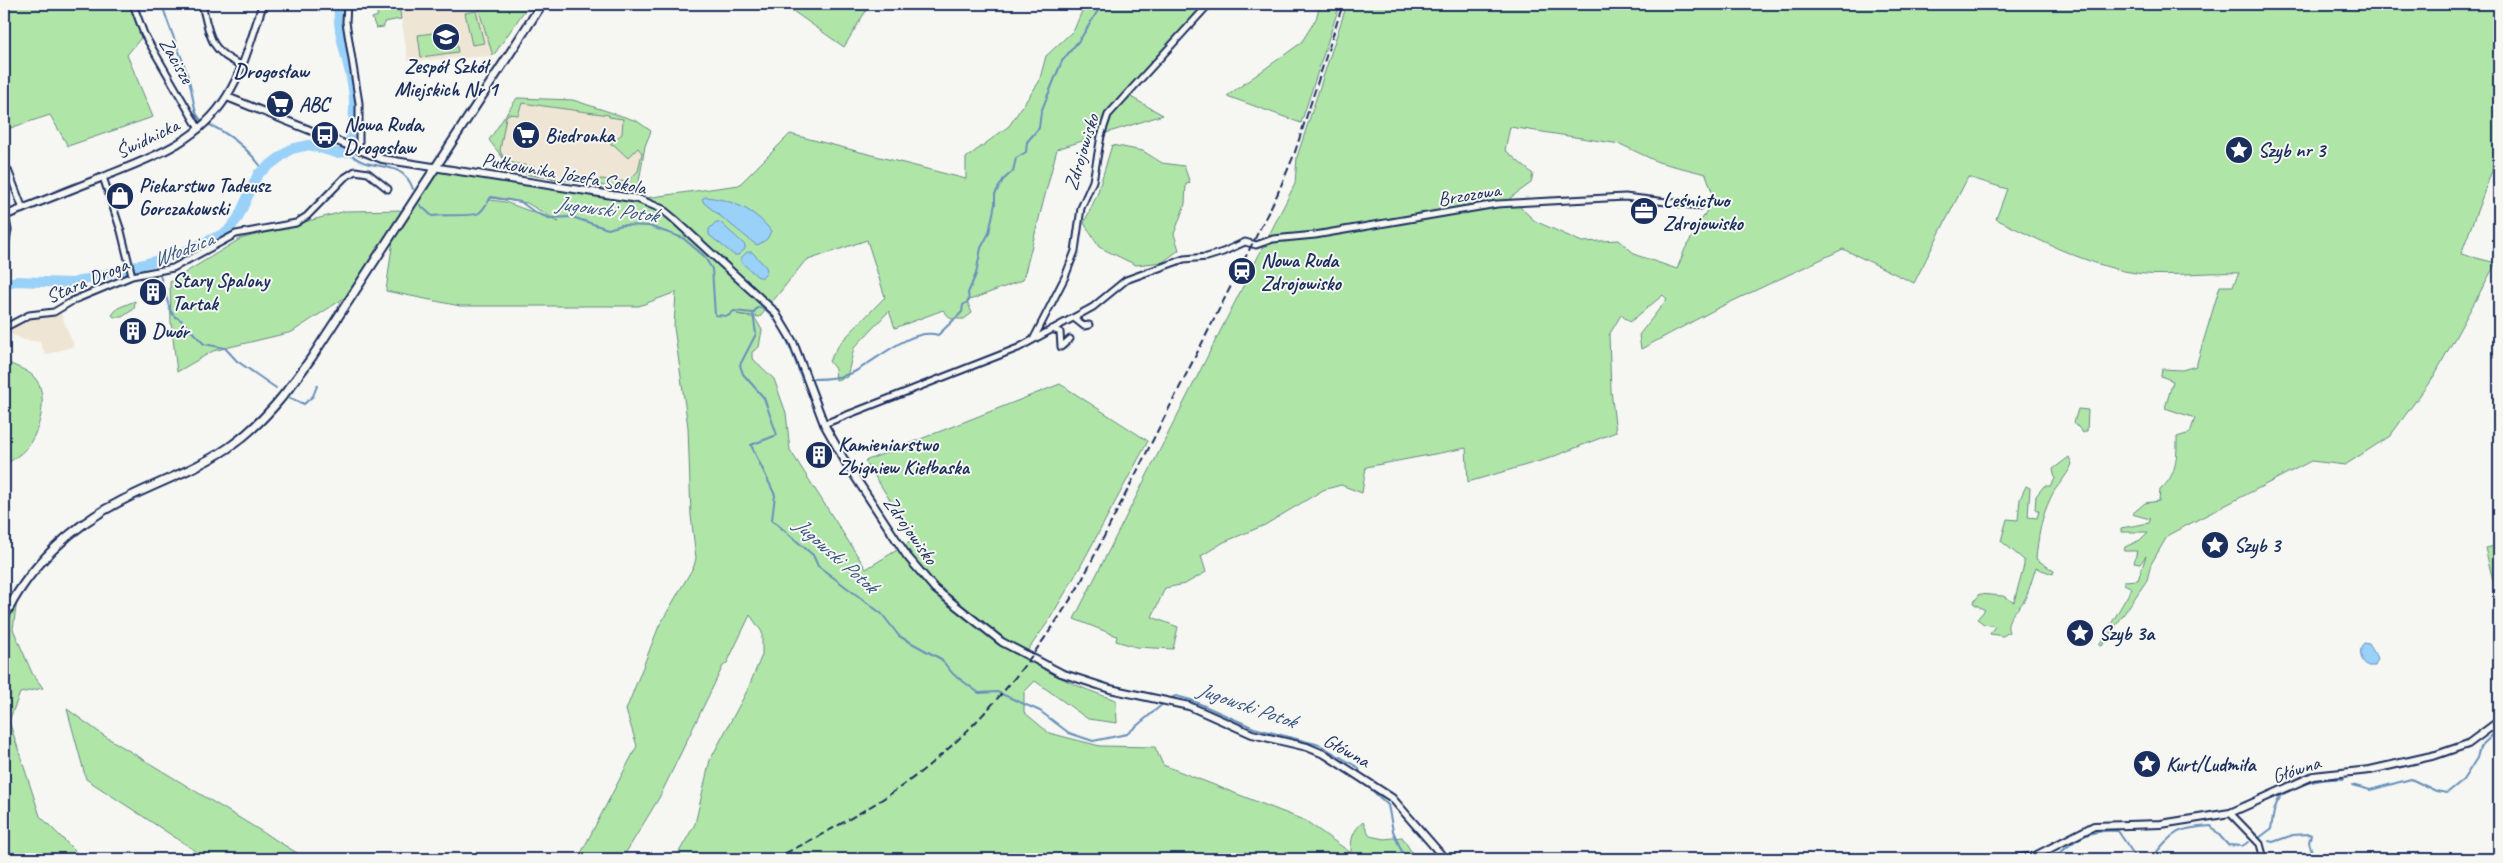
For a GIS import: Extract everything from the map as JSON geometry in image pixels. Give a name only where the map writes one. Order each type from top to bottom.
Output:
[{"type":"main road","points":[[4,618],[33,571],[82,524],[122,500],[216,456],[267,415],[301,373],[542,4]]},
{"type":"street","name":"Zacisze","points":[[133,4],[144,34],[204,125]]},
{"type":"street","points":[[202,4],[212,44],[222,55],[242,65]]},
{"type":"street","name":"Świdnicka","points":[[5,216],[170,149],[204,125],[226,97],[242,65],[264,4]]},
{"type":"street","points":[[347,4],[346,22],[359,103],[357,148]]},
{"type":"street","name":"Zdrojowisko","points":[[1034,338],[1065,277],[1075,251],[1080,208],[1093,181],[1101,136],[1108,115],[1209,4]]},
{"type":"street","name":"Pułkownika Józefa Sokola","points":[[226,97],[382,158],[638,199],[662,209],[775,312],[793,342],[824,424]]},
{"type":"street","points":[[4,168],[8,170],[23,209]]},
{"type":"street","name":"Stara Droga","points":[[4,328],[29,315],[54,312],[74,300],[132,274],[173,268],[236,234],[296,223],[307,216],[344,178],[356,171],[368,173],[388,189]]},
{"type":"street","points":[[103,177],[122,231],[132,274]]},
{"type":"street","name":"Brzozowa","points":[[1074,318],[1093,307],[1126,280],[1184,259],[1207,257],[1224,252],[1245,242],[1256,245],[1273,239],[1315,235],[1507,203],[1625,198],[1700,206]]},
{"type":"street","points":[[4,251],[8,230],[5,216]]},
{"type":"street","points":[[824,424],[1001,355],[1074,318],[1084,326],[1089,325]]},
{"type":"street","points":[[1052,329],[1060,332],[1061,347],[1070,339]]},
{"type":"street","name":"Zdrojowisko","points":[[824,424],[846,464],[901,548],[925,578],[1002,642],[1061,673]]},
{"type":"street","name":"Główna","points":[[1061,673],[1110,689],[1172,702],[1206,713],[1252,734],[1317,750],[1361,776],[1394,800],[1445,859]]},
{"type":"street","name":"Główna","points":[[2014,859],[2036,858],[2094,826],[2161,824],[2230,813],[2313,776],[2376,769],[2436,755],[2468,744],[2499,721]]},
{"type":"street","points":[[2230,813],[2260,844],[2264,859]]},
{"type":"shaded area","name":"Zespół Szkół Miejskich Nr 1","points":[[399,4],[477,4],[493,56],[408,61]]},
{"type":"shaded area","points":[[517,98],[573,100],[637,121],[651,131],[645,146],[638,188],[630,189],[529,175],[509,166],[489,140]]},
{"type":"shaded area","points":[[60,311],[74,346],[46,355],[40,342],[24,340],[4,331],[28,318],[39,318]]},
{"type":"green space","points":[[4,4],[133,4],[144,34],[127,55],[153,117],[68,146],[50,115],[4,130]]},
{"type":"green space","points":[[373,4],[399,4],[401,19],[384,22],[384,27],[376,28],[372,18],[378,16]]},
{"type":"green space","points":[[477,4],[529,4],[493,56]]},
{"type":"green space","points":[[783,4],[870,4],[844,47]]},
{"type":"green space","points":[[1085,4],[1209,4],[1196,20],[1107,111],[1098,136],[1057,149],[1023,280],[967,301],[972,313],[964,319],[951,319],[943,310],[895,328],[889,311],[854,348],[847,377],[836,380],[835,369],[829,361],[841,342],[885,297],[867,240],[805,261],[760,317],[737,314],[755,318],[762,330],[759,347],[752,352],[752,358],[774,379],[786,413],[790,450],[866,569],[915,539],[865,461],[1060,384],[1148,441],[1079,569],[1048,622],[1025,654],[1013,648],[1037,665],[1062,678],[1116,700],[1117,723],[1088,719],[1035,681],[1024,692],[1024,712],[1049,733],[1100,746],[1155,747],[1163,765],[1306,821],[1351,853],[1353,836],[1356,829],[1363,822],[1370,836],[1384,839],[1402,837],[1416,859],[760,859],[757,854],[748,859],[675,859],[695,824],[710,760],[747,691],[762,655],[762,632],[750,615],[659,798],[622,859],[578,859],[637,746],[626,710],[659,626],[694,566],[696,558],[691,515],[688,427],[674,327],[676,292],[639,306],[460,306],[386,291],[394,232],[355,291],[292,332],[213,351],[177,372],[171,322],[170,282],[240,239],[346,211],[408,210],[435,168],[638,199],[739,185],[790,134],[966,179],[966,158],[1009,126],[1039,82],[1046,56],[1074,30]],"holes":[[[491,198],[527,203],[559,222],[505,202],[490,200]]]},
{"type":"green space","points":[[1320,4],[1340,4],[1301,123],[1227,96],[1301,43],[1316,19]]},
{"type":"green space","points":[[1347,4],[2499,4],[2499,152],[2461,254],[2496,263],[2434,376],[2390,436],[2345,465],[2311,461],[2168,535],[2151,564],[2147,580],[2102,646],[2099,645],[2132,588],[2124,584],[2124,581],[2138,580],[2146,556],[2140,564],[2134,563],[2137,551],[2124,551],[2125,547],[2140,540],[2148,532],[2121,532],[2121,528],[2149,523],[2150,519],[2132,514],[2145,503],[2159,501],[2160,490],[2170,478],[2175,466],[2177,437],[2190,433],[2195,418],[2165,408],[2173,381],[2161,376],[2162,369],[2182,370],[2196,366],[2220,286],[2233,286],[2239,273],[2166,275],[2138,273],[2107,267],[2058,249],[1996,219],[2007,189],[1968,177],[1914,283],[1843,249],[1716,309],[1641,349],[1639,335],[1667,299],[1663,295],[1630,322],[1621,315],[1609,335],[1611,391],[1616,432],[1547,459],[1468,482],[1466,448],[1366,467],[1362,493],[1341,485],[1323,490],[1265,525],[1224,542],[1201,556],[1206,572],[1185,584],[1165,588],[1152,617],[1178,627],[1173,649],[1136,647],[1116,641],[1117,636],[1074,619],[1295,184],[1297,157]],"holes":[[[1510,127],[1620,144],[1658,162],[1706,174],[1714,198],[1685,249],[1677,269],[1636,255],[1619,240],[1582,242],[1535,221],[1510,198],[1531,183],[1533,174],[1505,150]]]},
{"type":"green space","points":[[476,11],[484,43],[472,45],[465,13]]},
{"type":"green space","points":[[454,30],[458,52],[421,57],[418,35]]},
{"type":"green space","points":[[1129,96],[1163,115],[1103,134],[1108,121]]},
{"type":"green space","points":[[517,98],[573,100],[637,121],[651,131],[645,146],[638,188],[630,189],[596,185],[596,181],[601,179],[627,182],[638,171],[642,153],[638,148],[628,158],[614,145],[610,144],[622,134],[623,119],[609,117],[609,115],[522,103],[518,115],[508,114],[506,117],[500,150],[505,159],[509,161],[534,167],[536,176],[509,166],[489,140]]},
{"type":"green space","points":[[1112,145],[1143,151],[1162,163],[1184,166],[1190,183],[1186,184],[1185,204],[1174,234],[1179,250],[1163,262],[1136,265],[1099,247],[1084,223],[1097,195]]},
{"type":"green space","points":[[536,176],[565,180],[566,176],[571,181]]},
{"type":"green space","points":[[135,301],[134,309],[122,317],[114,317],[112,315],[118,308]]},
{"type":"green space","points":[[4,359],[34,377],[39,384],[41,392],[42,410],[34,436],[28,447],[4,466]]},
{"type":"green space","points":[[2078,409],[2088,410],[2087,431],[2083,433],[2074,422]]},
{"type":"green space","points":[[2069,457],[2072,464],[2053,493],[2042,520],[2038,543],[2036,559],[2054,571],[2053,574],[2036,568],[2023,602],[2008,623],[2009,632],[2003,636],[1990,634],[1995,626],[1984,624],[1977,619],[1985,610],[1973,603],[1980,594],[2003,596],[2014,602],[2024,565],[2024,560],[2001,541],[2007,519],[2018,520],[2020,499],[2026,486],[2030,488],[2028,517],[2037,518],[2039,511],[2035,509],[2036,496],[2044,486],[2051,486],[2055,479],[2053,469]]},
{"type":"green space","points":[[2499,545],[2499,605],[2485,548]]},
{"type":"green space","points":[[18,593],[13,629],[32,673],[43,688],[20,693],[9,721],[40,816],[83,859],[4,859],[4,622]]},
{"type":"green space","points":[[67,709],[103,735],[307,859],[208,859],[86,779]]},
{"type":"water","points":[[705,197],[733,203],[758,217],[771,231],[767,239],[758,245],[755,244],[704,203],[702,199]]},
{"type":"water","points":[[716,222],[720,222],[745,245],[745,249],[738,255],[734,255],[709,235],[709,229]]},
{"type":"water","points":[[747,252],[752,252],[766,267],[767,272],[763,277],[758,277],[741,262],[741,258]]},
{"type":"water","points":[[2364,643],[2369,644],[2378,659],[2375,666],[2368,666],[2362,658],[2361,649]]},
{"type":"waterway","points":[[162,4],[191,87],[196,112],[204,122]]},
{"type":"waterway","name":"Włodzica","points":[[4,284],[16,281],[72,283],[177,255],[227,232],[238,218],[258,174],[291,149],[309,145],[336,153],[349,152],[354,97],[339,25],[339,4]]},
{"type":"waterway","points":[[812,379],[844,376],[863,367],[906,340],[928,334],[938,335],[962,312],[963,305],[969,301],[968,293],[976,274],[981,248],[989,233],[995,204],[995,194],[1003,180],[1013,171],[1016,158],[1026,152],[1027,142],[1039,128],[1041,112],[1062,61],[1081,38],[1102,4]]},
{"type":"waterway","points":[[208,124],[238,143],[252,155],[263,169]]},
{"type":"waterway","name":"Jugowski Potok","points":[[349,152],[365,163],[392,168],[401,172],[408,179],[413,189]]},
{"type":"waterway","name":"Jugowski Potok","points":[[420,205],[432,216],[471,215],[481,212],[491,197],[521,202],[533,211],[549,218],[572,217],[608,229],[622,225],[649,226],[683,238],[704,256],[712,269],[715,315],[728,316],[734,311],[753,313]]},
{"type":"waterway","name":"Włodzica","points":[[162,259],[163,266]]},
{"type":"waterway","points":[[160,275],[170,310],[174,316],[181,320],[204,344],[225,348],[237,361],[276,388]]},
{"type":"waterway","points":[[753,313],[758,307],[766,310],[774,317],[786,338],[803,381]]},
{"type":"waterway","name":"Jugowski Potok","points":[[753,313],[756,334],[740,365],[743,374],[764,398],[777,435],[751,445],[775,495],[772,520],[813,555],[818,566],[882,614],[899,636],[941,659],[953,674],[979,693],[997,692],[1040,711],[1069,733],[1093,741],[1127,734],[1164,703]]},
{"type":"waterway","points":[[290,398],[304,404],[313,396],[317,386]]},
{"type":"waterway","name":"Jugowski Potok","points":[[1169,699],[1176,696],[1191,700],[1254,728],[1320,745],[1359,768],[1360,775]]},
{"type":"waterway","name":"Jugowski Potok","points":[[2352,785],[2370,790],[2411,779],[2436,791],[2447,793],[2463,780],[2477,758],[2480,747],[2499,729]]},
{"type":"waterway","name":"Jugowski Potok","points":[[2259,838],[2271,829],[2277,802],[2287,791],[2312,782],[2344,779]]},
{"type":"waterway","name":"Jugowski Potok","points":[[1361,780],[1388,805],[1393,831],[1405,859]]},
{"type":"waterway","name":"Jugowski Potok","points":[[2151,859],[2170,837],[2190,828],[2211,826],[2228,845],[2242,846],[2249,842]]},
{"type":"waterway","name":"Jugowski Potok","points":[[2054,859],[2068,846],[2082,837],[2107,831],[2118,831],[2137,859]]},
{"type":"waterway","points":[[2269,841],[2273,842],[2293,835],[2309,834],[2311,835],[2309,842],[2314,859]]},
{"type":"railway","points":[[774,859],[828,831],[881,800],[912,779],[941,755],[993,704],[1039,646],[1060,615],[1080,584],[1277,195],[1294,155],[1343,4]]},
{"type":"place","name":"Zespół Szkół Miejskich Nr 1","points":[[446,37]]},
{"type":"place","name":"ABC","points":[[280,104]]},
{"type":"place","name":"Nowa Ruda, Drogosław","points":[[325,135]]},
{"type":"place","name":"Biedronka","points":[[526,135]]},
{"type":"place","name":"Szyb nr 3","points":[[2239,150]]},
{"type":"place","name":"Piekarstwo Tadeusz Gorczakowski","points":[[120,196]]},
{"type":"place","name":"Leśnictwo Zdrojowisko","points":[[1644,211]]},
{"type":"place","name":"Nowa Ruda Zdrojowisko","points":[[1242,271]]},
{"type":"place","name":"Stary Spalony Tartak","points":[[153,292]]},
{"type":"place","name":"Dwór","points":[[133,331]]},
{"type":"place","name":"Kamieniarstwo Zbigniew Kiełbaska","points":[[819,455]]},
{"type":"place","name":"Szyb 3","points":[[2215,545]]},
{"type":"place","name":"Szyb 3a","points":[[2080,633]]},
{"type":"place","name":"Kurt/Ludmiła","points":[[2147,764]]},
{"type":"district","name":"Drogosław","points":[[271,71]]}]
